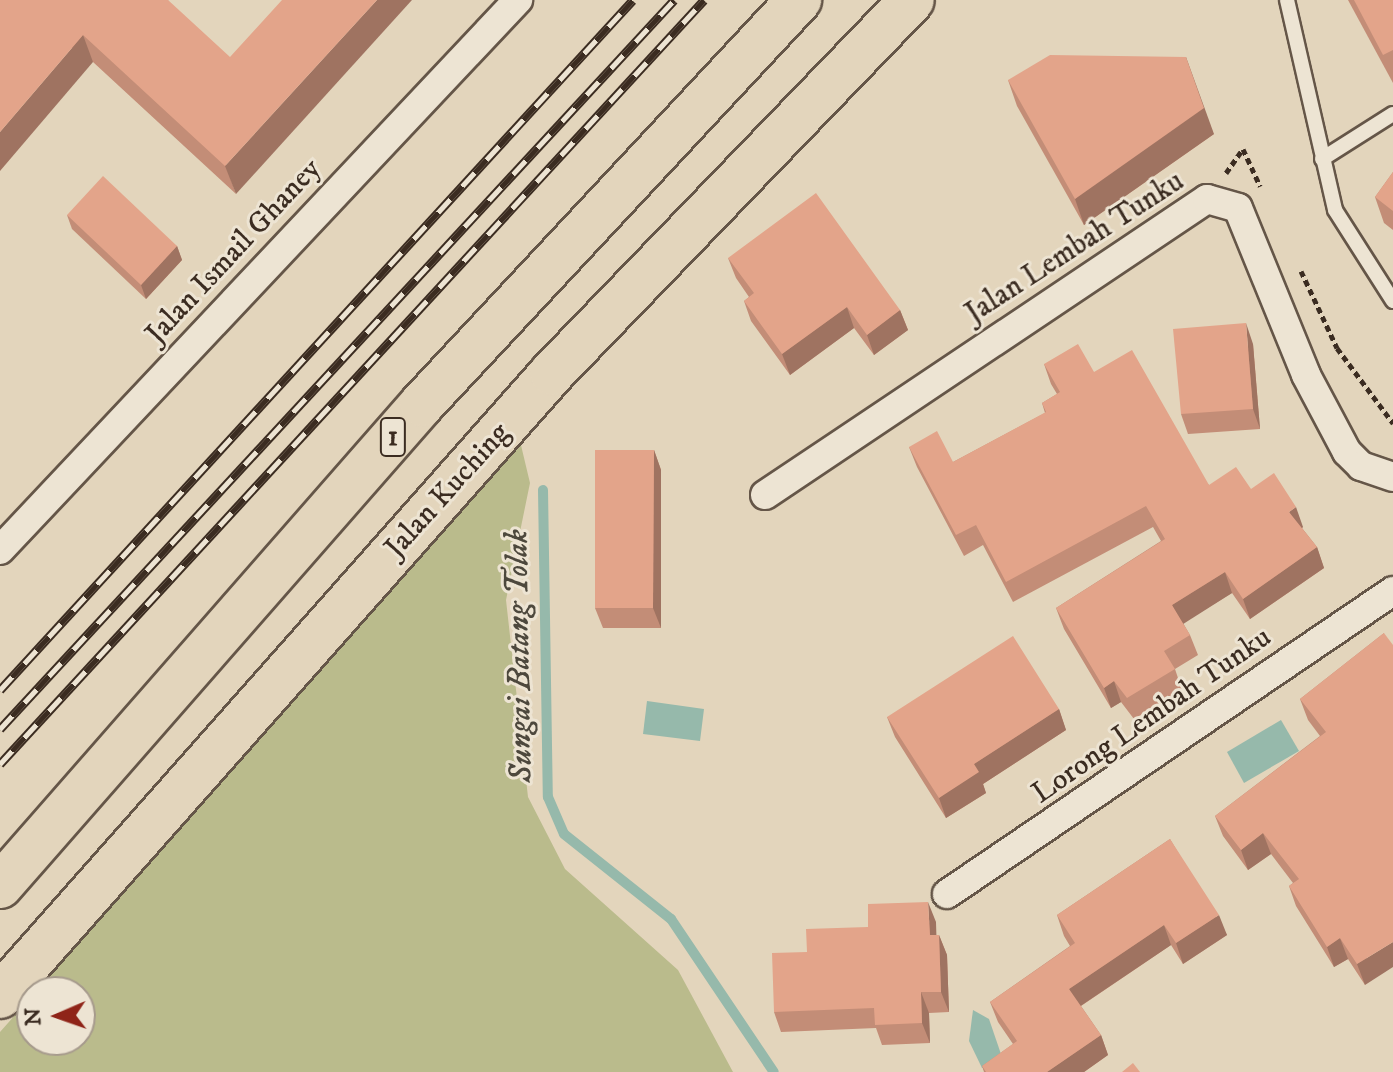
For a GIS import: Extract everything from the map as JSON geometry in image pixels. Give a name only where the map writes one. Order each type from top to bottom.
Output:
[{"type":"highway","name":"1","points":[[0,886],[422,404],[799,0]]},
{"type":"highway","name":"Jalan Kuching","points":[[0,996],[552,373],[822,88],[912,0]]},
{"type":"highway","points":[[822,88],[931,0]]},
{"type":"street","name":"Jalan Ismail Ghaney","points":[[0,550],[518,0]]},
{"type":"street","name":"Jalan Lembah Tunku","points":[[765,495],[1207,199],[1238,208],[1306,375],[1347,452],[1361,466],[1393,477]]},
{"type":"street","name":"Lorong Lembah Tunku","points":[[947,894],[1393,591]]},
{"type":"lane","points":[[1287,0],[1335,210],[1393,301]]},
{"type":"lane","points":[[1322,159],[1393,114]]},
{"type":"green space","points":[[520,441],[530,483],[506,600],[528,797],[565,869],[678,970],[733,1072],[0,1072],[0,1032],[16,1014],[16,1056],[96,1056],[96,976],[49,976]]},
{"type":"shaded area","points":[[647,701],[704,709],[700,741],[643,734]]},
{"type":"shaded area","points":[[1281,720],[1299,751],[1244,783],[1227,752]]},
{"type":"shaded area","points":[[973,1010],[989,1019],[1003,1060],[982,1068],[969,1041]]},
{"type":"building","points":[[0,0],[168,0],[230,57],[282,0],[377,0],[225,166],[83,35],[0,132]]},
{"type":"building","points":[[1354,0],[1393,0],[1393,50],[1383,55]]},
{"type":"building","points":[[1050,55],[1186,57],[1204,108],[1075,199],[1008,80]]},
{"type":"building","points":[[1393,172],[1393,211],[1375,197]]},
{"type":"building","points":[[103,176],[177,246],[141,285],[67,215]]},
{"type":"building","points":[[816,193],[900,310],[867,335],[847,307],[782,354],[744,301],[754,293],[728,258]]},
{"type":"building","points":[[1246,323],[1253,409],[1181,414],[1173,329]]},
{"type":"building","points":[[1078,344],[1094,372],[1132,350],[1209,485],[1236,467],[1251,489],[1274,473],[1296,507],[1289,512],[1317,547],[1243,599],[1225,572],[1172,605],[1190,635],[1164,651],[1175,669],[1127,698],[1114,681],[1104,688],[1056,608],[1165,539],[1146,506],[1006,582],[976,525],[956,535],[909,447],[937,431],[953,462],[1046,412],[1042,403],[1060,392],[1044,364]]},
{"type":"building","points":[[595,450],[654,450],[653,608],[595,608]]},
{"type":"building","points":[[1384,633],[1393,645],[1393,942],[1357,964],[1340,938],[1327,947],[1289,886],[1299,879],[1263,833],[1241,850],[1215,816],[1326,732],[1300,699]]},
{"type":"building","points":[[1013,636],[1059,709],[974,764],[979,772],[939,798],[887,717]]},
{"type":"building","points":[[1170,839],[1219,915],[1176,943],[1164,925],[1069,989],[1101,1035],[1047,1072],[986,1072],[982,1066],[1017,1041],[990,1002],[1075,943],[1057,915]]},
{"type":"building","points":[[928,902],[930,935],[939,935],[941,992],[921,992],[922,1023],[875,1025],[874,1008],[774,1012],[772,953],[807,952],[806,929],[868,927],[868,904]]},
{"type":"building","points":[[1133,1063],[1140,1072],[1122,1072]]},
{"type":"waterway","name":"Sungai Batang Tolak","points":[[543,490],[548,797],[564,834],[671,919],[774,1072]]},
{"type":"railway","points":[[0,690],[633,0]]},
{"type":"railway","points":[[0,729],[674,0]]},
{"type":"railway","points":[[0,764],[704,0]]}]
